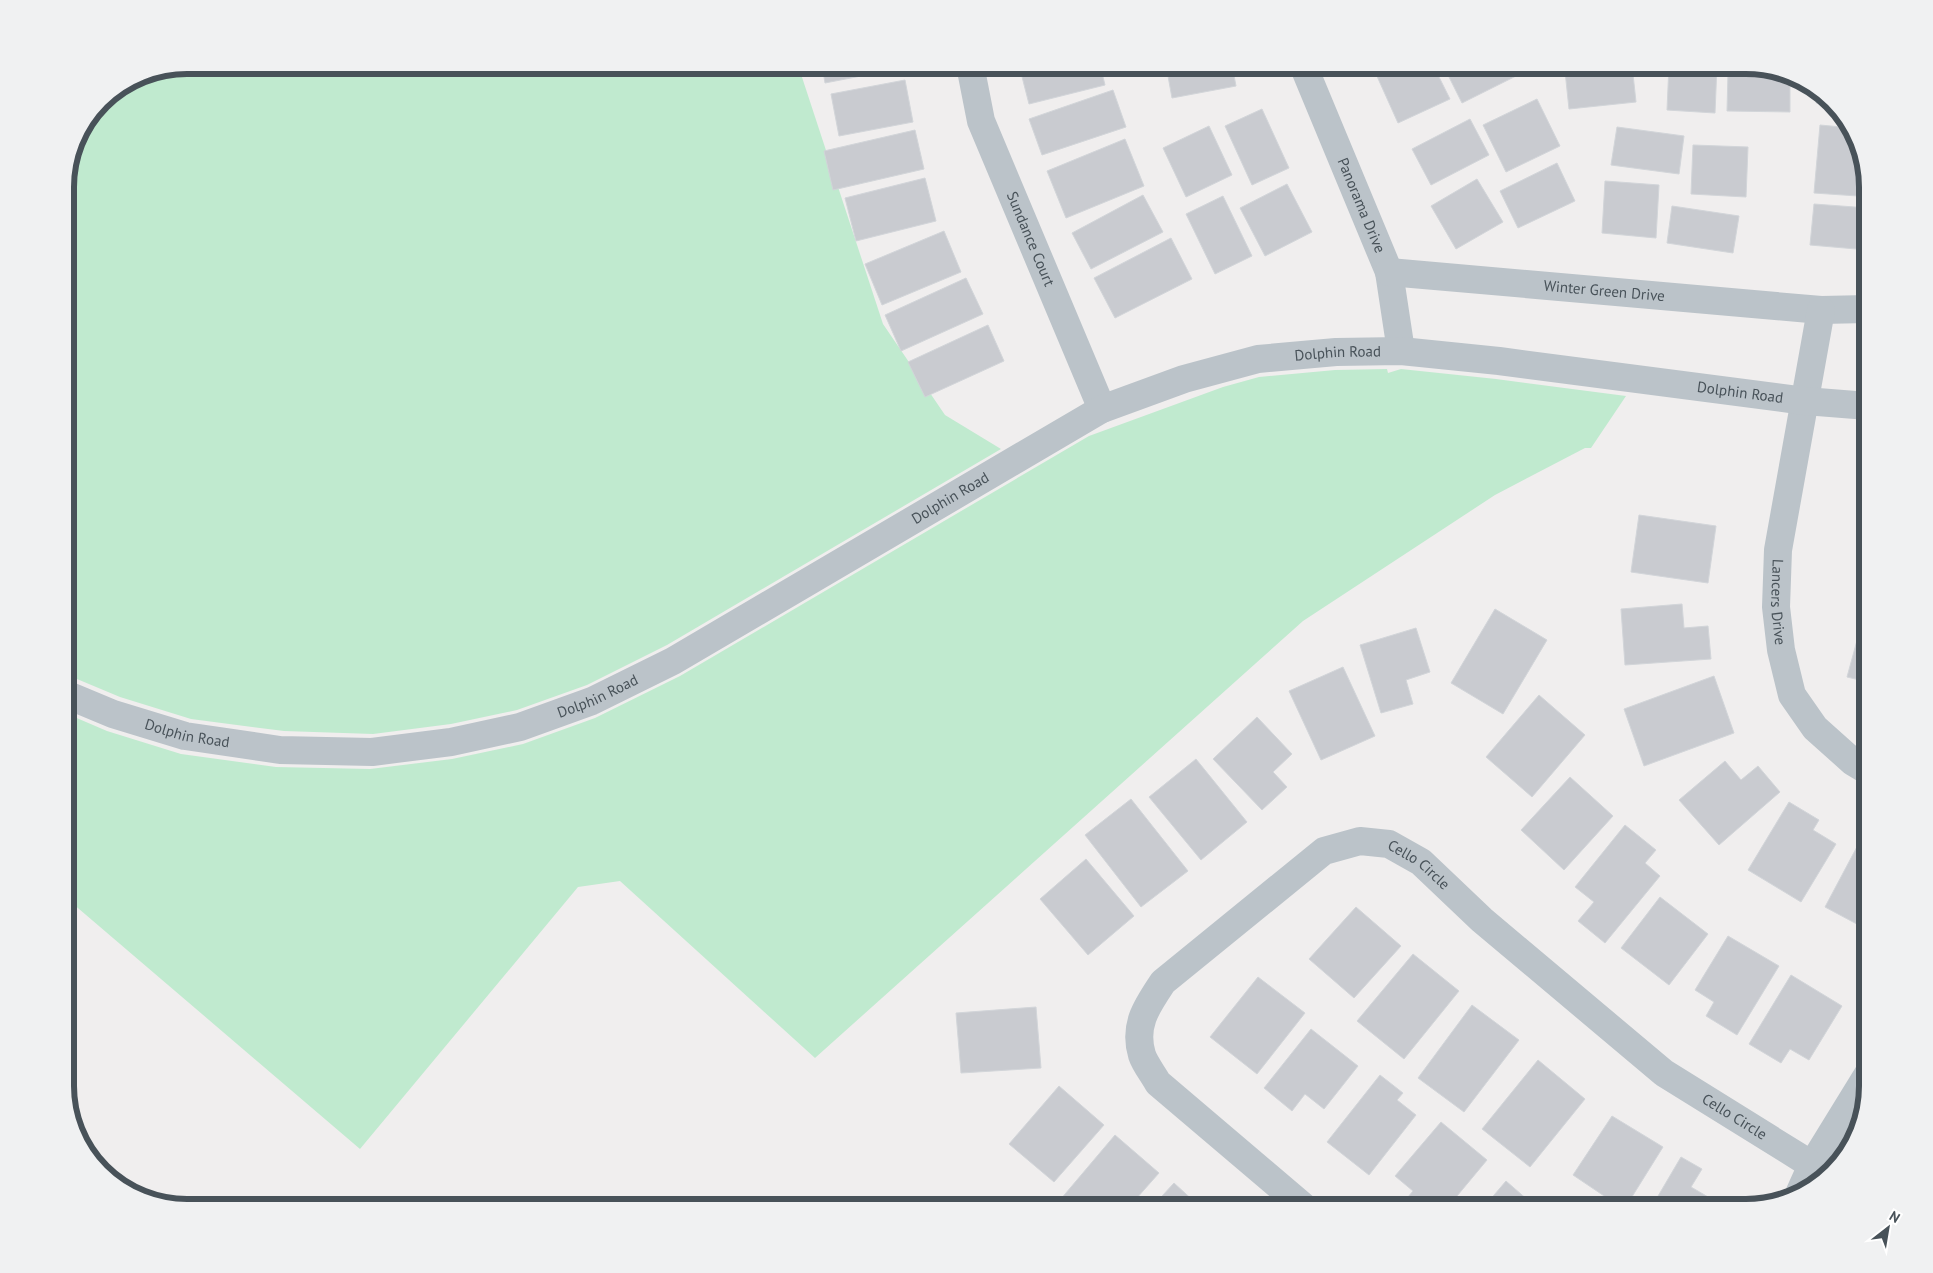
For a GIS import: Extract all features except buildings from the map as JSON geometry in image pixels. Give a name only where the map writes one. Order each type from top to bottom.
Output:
[{"type":"street","name":"Sundance Court","points":[[972,74],[981,121],[1102,408]]},
{"type":"street","name":"Panorama Drive","points":[[1307,74],[1389,272],[1401,351]]},
{"type":"street","name":"Winter Green Drive","points":[[1389,272],[1821,310],[1859,310]]},
{"type":"street","points":[[1805,401],[1821,310]]},
{"type":"street","name":"Dolphin Road","points":[[74,698],[112,714],[185,736],[280,750],[372,752],[451,742],[520,727],[592,701],[673,661],[1102,408],[1184,379],[1258,359],[1336,352],[1401,351],[1499,361],[1805,401],[1859,405]]},
{"type":"street","name":"Lancers Drive","points":[[1805,401],[1778,550],[1776,607],[1781,650],[1792,695],[1815,728],[1852,762],[1859,766]]},
{"type":"street","name":"Cello Circle","points":[[1294,1199],[1158,1082],[1142,1056],[1139,1035],[1144,1010],[1163,982],[1324,850],[1360,841],[1389,844],[1421,862],[1482,920],[1664,1072],[1812,1165]]},
{"type":"street","points":[[1804,1183],[1812,1165],[1859,1089]]},
{"type":"green space","points":[[179,74],[801,74],[883,324],[945,415],[1001,449],[667,645],[587,685],[517,710],[451,724],[373,734],[284,731],[191,719],[120,697],[74,678],[74,179],[82,143],[97,118],[112,102],[143,82]]},
{"type":"green space","points":[[1387,369],[1388,373],[1401,369],[1626,396],[1591,448],[1585,448],[1495,495],[1303,621],[815,1058],[620,881],[578,887],[360,1149],[74,905],[74,717],[107,731],[181,754],[276,767],[370,769],[452,759],[523,744],[595,718],[680,676],[1089,436],[1223,387],[1259,377],[1335,370]]}]
